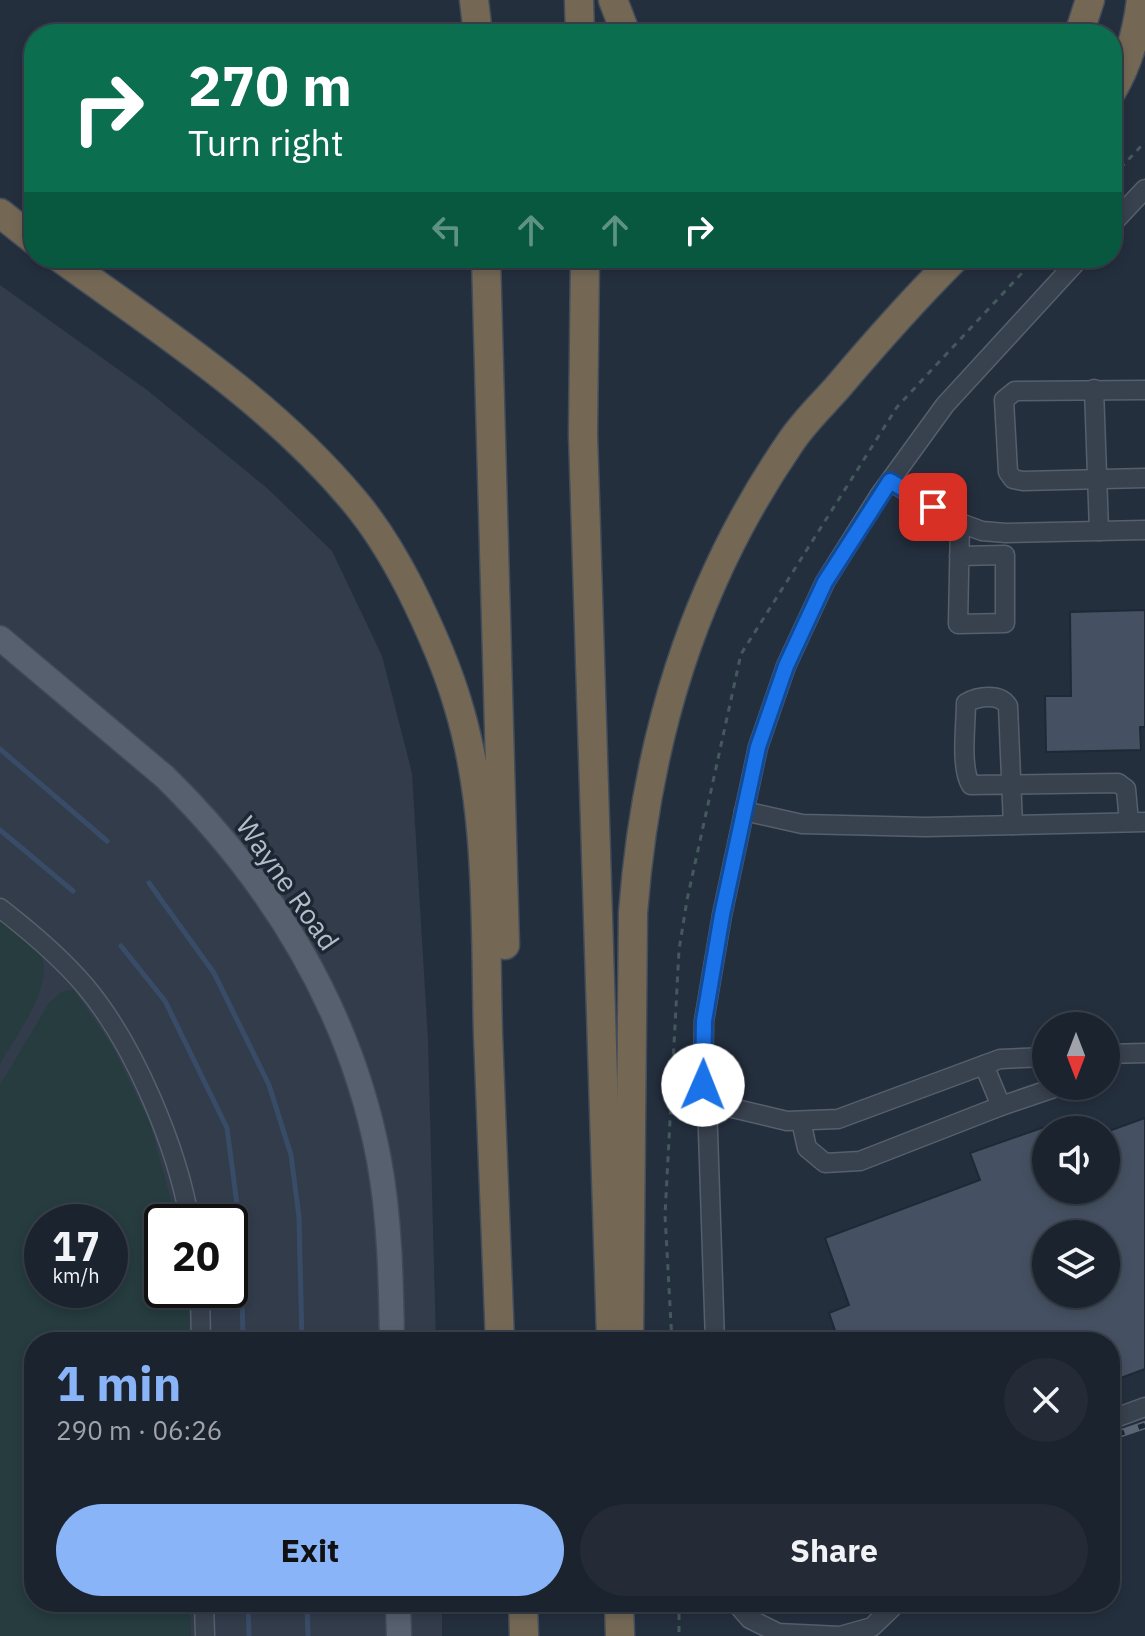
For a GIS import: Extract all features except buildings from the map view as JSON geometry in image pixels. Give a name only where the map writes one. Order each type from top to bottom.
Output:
[{"type":"highway","points":[[474,0],[478,24]]},
{"type":"highway","points":[[479,24],[480,0]]},
{"type":"highway","points":[[579,0],[580,24]]},
{"type":"highway","points":[[613,0],[622,24]]},
{"type":"highway","points":[[1082,24],[1090,0]]},
{"type":"highway","points":[[1122,70],[1130,54],[1141,0]]},
{"type":"highway","points":[[0,213],[24,232]]},
{"type":"highway","points":[[74,268],[194,354],[262,408],[314,455],[357,503],[394,557],[433,632],[460,710],[476,791],[483,883],[500,1332]]},
{"type":"highway","points":[[486,268],[516,1332]]},
{"type":"highway","points":[[585,268],[583,434],[611,1332]]},
{"type":"highway","points":[[629,1332],[633,913],[638,843],[653,760],[669,698],[697,619],[739,525],[791,441],[945,268]]},
{"type":"highway","points":[[523,1612],[524,1636]]},
{"type":"highway","points":[[619,1612],[620,1636]]},
{"type":"main road","name":"Wayne Road","points":[[0,638],[165,777],[189,801],[235,853],[297,941],[332,1010],[371,1122],[389,1239],[392,1332]]},
{"type":"main road","points":[[398,1612],[399,1636]]},
{"type":"lane","points":[[1122,213],[1145,189]]},
{"type":"lane","points":[[715,1332],[707,1102],[703,1085],[704,1021],[722,915],[758,747],[786,666],[825,582],[890,481],[945,405],[1071,268]]},
{"type":"lane","points":[[1094,389],[1099,531]]},
{"type":"lane","points":[[1145,390],[1015,391],[1004,400],[1008,472],[1013,479],[1145,478]]},
{"type":"lane","points":[[890,481],[960,523],[982,531],[1145,530]]},
{"type":"lane","points":[[959,556],[1005,555],[1005,623],[958,624],[959,556],[960,523]]},
{"type":"lane","points":[[744,811],[802,824],[925,827],[1013,825],[1137,822],[1126,789],[1118,783],[1011,784],[971,785],[968,782],[966,703],[973,699],[997,697],[1008,706],[1011,784],[1013,825]]},
{"type":"lane","points":[[0,908],[40,940],[87,988],[113,1027],[139,1074],[162,1126],[184,1186],[187,1204]]},
{"type":"lane","points":[[1120,1054],[1145,1053]]},
{"type":"lane","points":[[707,1102],[787,1121],[838,1119],[1000,1059],[1032,1058]]},
{"type":"lane","points":[[984,1065],[1001,1106]]},
{"type":"lane","points":[[801,1121],[807,1148],[825,1163],[860,1161],[1032,1095]]},
{"type":"lane","points":[[200,1308],[201,1332]]},
{"type":"lane","points":[[1120,1416],[1145,1407]]},
{"type":"lane","points":[[204,1612],[205,1636]]},
{"type":"lane","points":[[744,1612],[750,1619],[778,1633],[840,1636],[872,1627],[888,1612]]},
{"type":"path","points":[[1122,166],[1145,142]]},
{"type":"path","points":[[679,1612],[679,1636]]},
{"type":"shaded area","points":[[0,285],[147,390],[267,488],[332,551],[382,656],[412,773],[428,1040],[436,1332],[24,1332],[24,1612],[442,1612],[442,1636],[0,1636]]},
{"type":"green space","points":[[0,916],[33,944],[41,955],[44,967],[38,996],[0,1064]]},
{"type":"green space","points":[[74,990],[114,1049],[150,1124],[172,1204],[144,1204],[144,1308],[189,1308],[190,1332],[24,1332],[24,1612],[190,1612],[191,1636],[0,1636],[0,1085],[49,1003],[61,992]]},
{"type":"waterway","points":[[0,749],[107,841]]},
{"type":"waterway","points":[[0,830],[73,891]]},
{"type":"waterway","points":[[149,883],[214,973],[269,1085],[291,1155],[299,1217],[302,1332]]},
{"type":"waterway","points":[[121,946],[165,1001],[227,1128],[241,1235],[243,1332]]},
{"type":"waterway","points":[[248,1612],[249,1636]]},
{"type":"waterway","points":[[307,1612],[308,1636]]},
{"type":"railway","points":[[1120,1434],[1145,1425]]},
{"type":"route","points":[[703,1085],[704,1021],[722,915],[758,747],[786,666],[825,582],[890,481],[933,507]]}]
